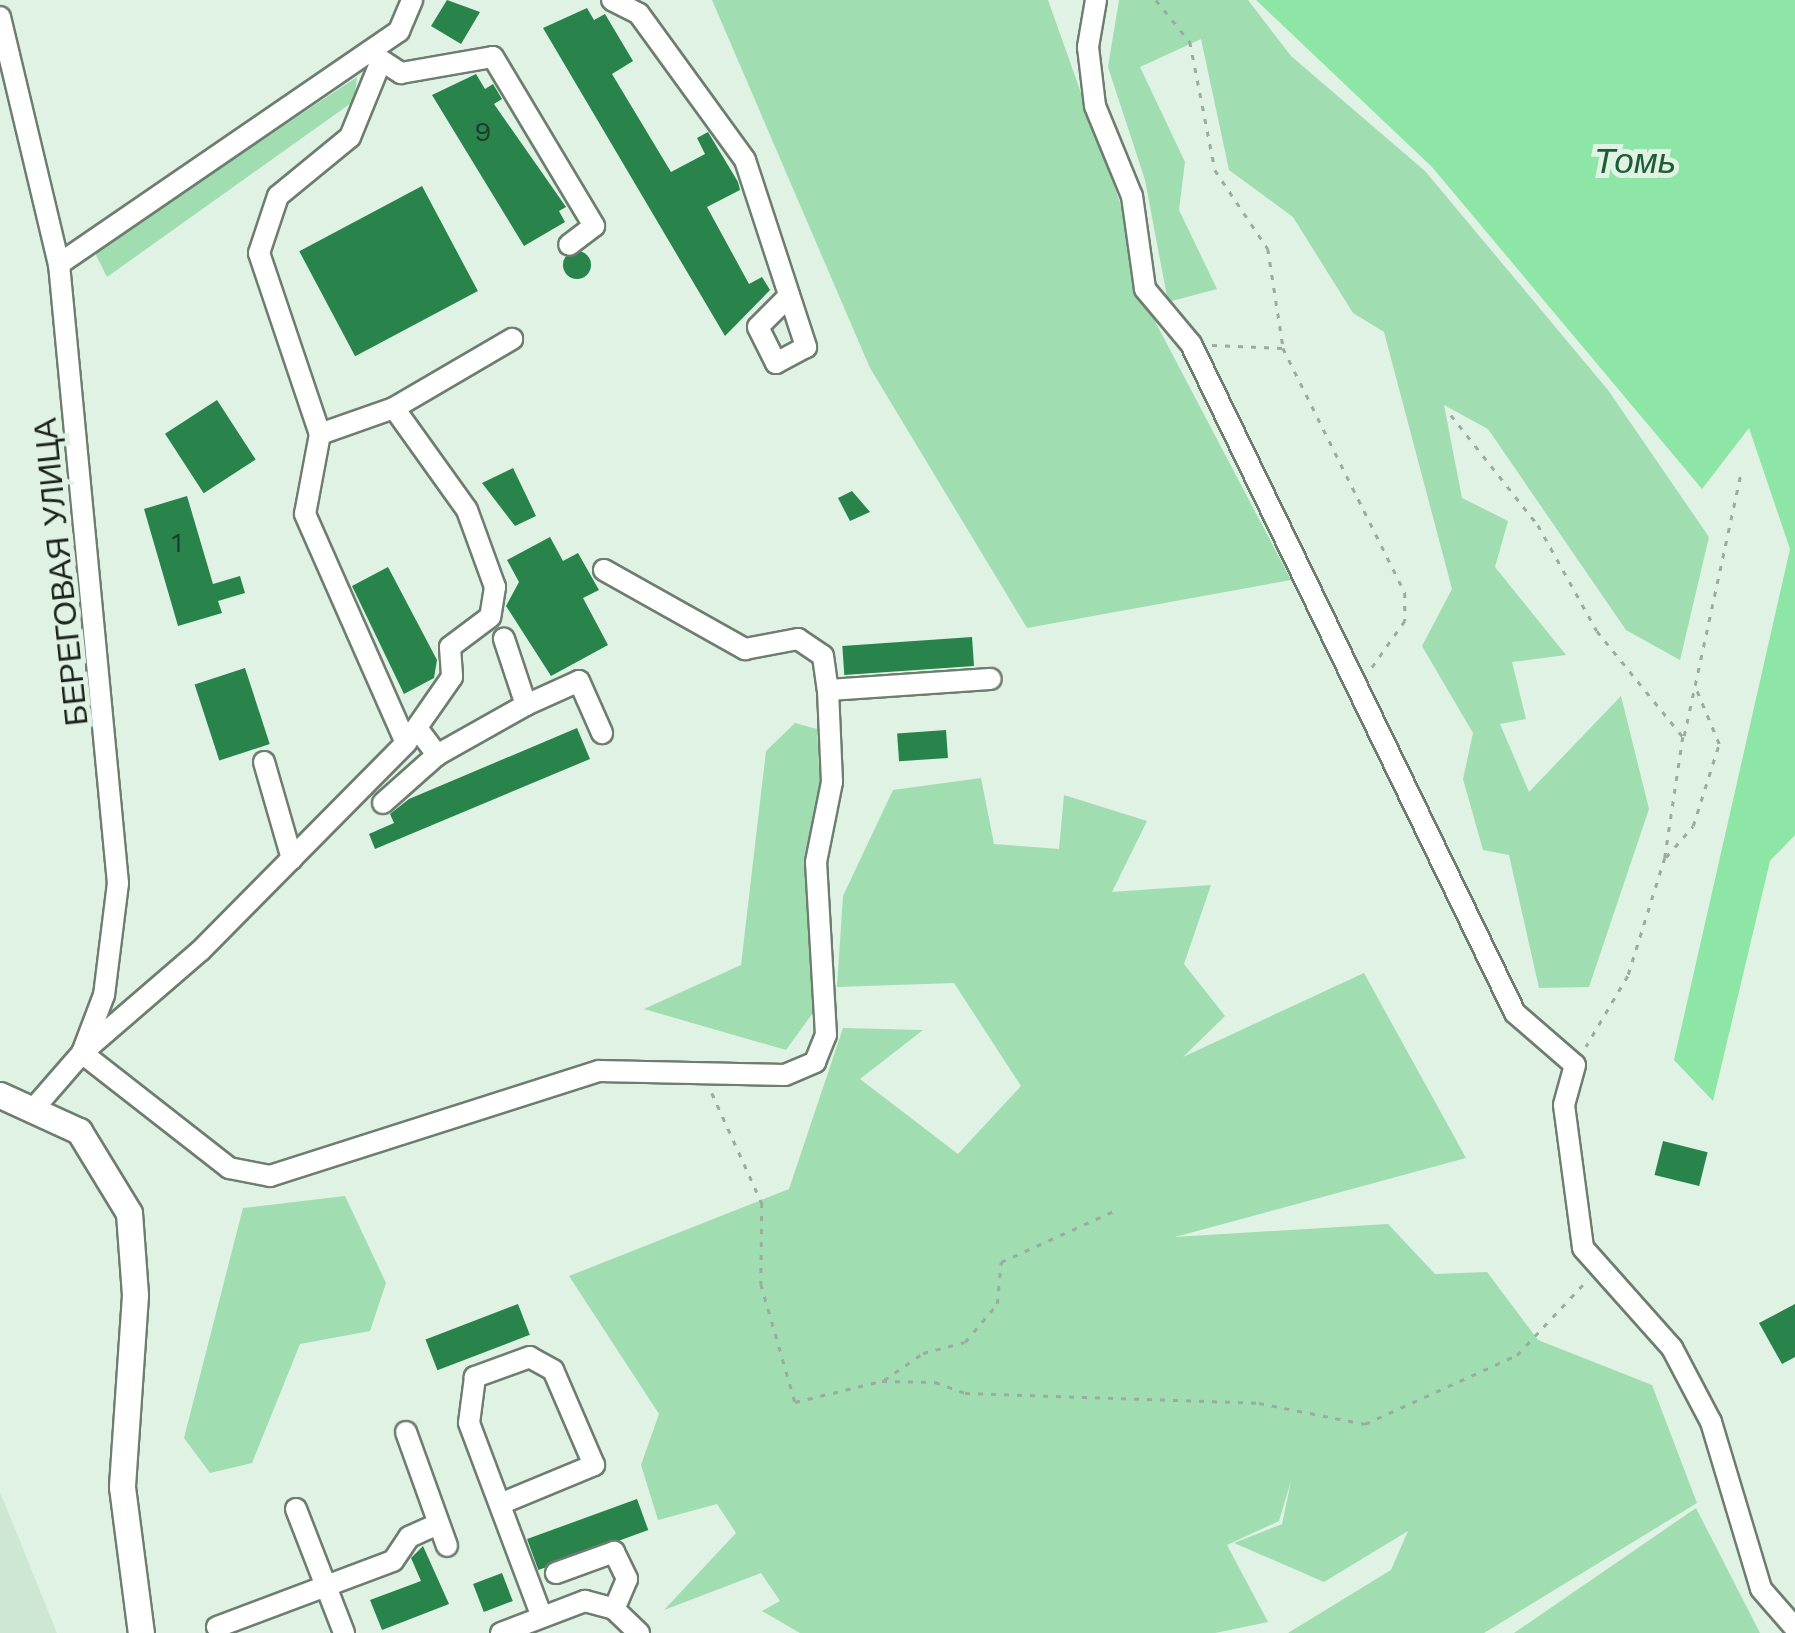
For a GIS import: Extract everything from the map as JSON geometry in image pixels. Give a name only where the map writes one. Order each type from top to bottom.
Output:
[{"type":"main road","points":[[0,1095],[36,1106],[95,1148],[128,1213],[135,1295],[122,1504],[141,1633]]},
{"type":"street","points":[[59,264],[375,56],[399,31],[412,0]]},
{"type":"street","points":[[612,0],[638,14],[745,160],[790,296]]},
{"type":"street","points":[[1096,0],[1088,48],[1096,106],[1132,196],[1145,289],[1190,344],[1515,1013],[1575,1066],[1564,1105],[1583,1248],[1595,1272],[1624,1290],[1672,1348],[1722,1452],[1762,1589],[1795,1628]]},
{"type":"street","name":"БЕРЕГОВАЯ УЛИЦА","points":[[0,18],[59,264],[118,882],[104,995],[82,1053],[36,1106]]},
{"type":"street","points":[[375,56],[401,73],[493,57],[594,226],[569,245]]},
{"type":"street","points":[[375,56],[350,138],[278,196],[259,253],[320,434],[305,514],[412,736],[437,755]]},
{"type":"street","points":[[320,434],[394,408],[512,339]]},
{"type":"street","points":[[394,408],[467,510],[494,587],[490,617],[450,647],[452,678],[412,736],[292,858],[82,1053],[229,1168],[270,1176],[599,1071],[785,1075],[815,1062],[826,1035],[816,862],[832,782],[823,656],[798,640],[745,650],[604,570]]},
{"type":"street","points":[[504,639],[526,705]]},
{"type":"street","points":[[828,690],[990,678]]},
{"type":"street","points":[[383,803],[437,755],[526,705],[579,681],[602,733]]},
{"type":"street","points":[[264,762],[292,858]]},
{"type":"street","points":[[500,1504],[594,1465],[554,1370],[530,1356],[476,1376],[469,1423],[542,1617]]},
{"type":"street","points":[[406,1432],[446,1546]]},
{"type":"street","points":[[296,1509],[344,1633]]},
{"type":"street","points":[[217,1627],[393,1561],[409,1537],[438,1524]]},
{"type":"street","points":[[556,1573],[614,1552],[627,1578],[614,1609]]},
{"type":"street","points":[[500,1633],[586,1601],[614,1609],[639,1633]]},
{"type":"path","points":[[1156,0],[1190,42],[1214,170],[1268,249],[1284,348],[1405,593],[1405,621],[1359,687]]},
{"type":"path","points":[[1190,344],[1284,348]]},
{"type":"path","points":[[1451,415],[1538,525],[1597,631],[1684,737]]},
{"type":"path","points":[[1575,1066],[1628,976],[1666,858],[1684,737],[1741,472]]},
{"type":"path","points":[[1666,858],[1693,826],[1719,744],[1696,689]]},
{"type":"path","points":[[703,1073],[762,1203],[761,1284],[795,1402],[882,1381],[1259,1403],[1364,1424],[1517,1355],[1595,1272]]},
{"type":"path","points":[[882,1381],[923,1353],[965,1342],[997,1304],[1001,1262],[1114,1211]]},
{"type":"shaded area","points":[[712,0],[1048,0],[1124,214],[1137,287],[1291,580],[1027,628],[870,368]]},
{"type":"shaded area","points":[[1119,0],[1248,0],[1291,56],[1425,171],[1608,390],[1709,537],[1680,660],[1626,630],[1488,429],[1444,405],[1462,498],[1508,521],[1495,567],[1566,655],[1512,662],[1526,719],[1500,724],[1529,792],[1621,696],[1649,809],[1589,987],[1539,988],[1509,855],[1483,850],[1463,779],[1473,733],[1422,646],[1452,589],[1384,332],[1353,313],[1293,217],[1229,170],[1201,39],[1140,67],[1185,162],[1179,210],[1217,289],[1168,302],[1145,180],[1108,67]]},
{"type":"shaded area","points":[[357,77],[354,101],[107,277],[94,251]]},
{"type":"shaded area","points":[[795,723],[817,729],[820,786],[804,858],[815,1010],[786,1050],[644,1009],[741,965],[766,751]]},
{"type":"shaded area","points":[[981,778],[994,844],[1059,849],[1064,795],[1147,821],[1112,892],[1211,885],[1184,964],[1225,1016],[1183,1057],[1364,973],[1466,1158],[1175,1237],[1388,1224],[1435,1274],[1487,1272],[1538,1340],[1652,1385],[1697,1503],[1484,1633],[1288,1633],[1391,1570],[1408,1531],[1324,1582],[1234,1543],[1282,1524],[1291,1481],[1279,1521],[1227,1545],[1268,1622],[1215,1633],[800,1633],[762,1611],[780,1601],[761,1573],[664,1610],[736,1533],[717,1504],[658,1520],[641,1465],[659,1414],[569,1276],[789,1189],[843,1028],[923,1030],[860,1079],[958,1154],[1021,1086],[954,983],[837,987],[843,896],[893,790]]},
{"type":"shaded area","points":[[345,1196],[386,1283],[370,1331],[300,1344],[252,1463],[210,1473],[184,1438],[243,1208]]},
{"type":"shaded area","points":[[0,1492],[57,1633],[0,1633]]},
{"type":"shaded area","points":[[1696,1508],[1760,1633],[1514,1633]]},
{"type":"water","name":"Томь","points":[[1256,0],[1795,0],[1795,835],[1770,861],[1713,1101],[1674,1060],[1790,549],[1749,428],[1702,489],[1432,167]]},
{"type":"building","points":[[447,0],[480,12],[461,44],[431,26]]},
{"type":"building","points":[[587,8],[594,20],[605,14],[633,61],[612,74],[671,172],[705,154],[697,138],[708,132],[738,182],[740,190],[707,207],[749,284],[762,277],[770,290],[725,336],[543,28]]},
{"type":"building","points":[[476,74],[485,89],[493,84],[502,99],[494,104],[566,207],[559,211],[565,222],[524,246],[432,95]]},
{"type":"building","points":[[422,186],[478,291],[355,356],[299,251]]},
{"type":"building","points":[[577,251],[587,255],[591,265],[587,275],[577,279],[567,275],[563,265],[567,255]]},
{"type":"building","points":[[217,400],[256,460],[204,493],[165,434]]},
{"type":"building","points":[[513,468],[536,516],[515,526],[482,483]]},
{"type":"building","points":[[852,491],[870,512],[850,521],[838,498]]},
{"type":"building","points":[[187,496],[213,584],[240,576],[245,593],[218,601],[222,613],[178,626],[144,509]]},
{"type":"building","points":[[550,537],[563,561],[578,553],[599,590],[583,598],[608,645],[551,676],[506,606],[519,582],[507,560]]},
{"type":"building","points":[[388,567],[437,660],[434,678],[404,694],[352,586]]},
{"type":"building","points":[[972,637],[974,666],[844,675],[842,646]]},
{"type":"building","points":[[245,668],[270,744],[219,760],[195,684]]},
{"type":"building","points":[[577,728],[590,759],[375,849],[369,834],[394,823],[390,814],[409,799]]},
{"type":"building","points":[[946,730],[948,758],[899,761],[897,733]]},
{"type":"building","points":[[1663,1141],[1708,1152],[1699,1186],[1655,1175]]},
{"type":"building","points":[[518,1304],[530,1335],[437,1370],[426,1339]]},
{"type":"building","points":[[1795,1304],[1795,1357],[1782,1364],[1759,1323]]},
{"type":"building","points":[[637,1499],[648,1530],[538,1570],[527,1539]]},
{"type":"building","points":[[423,1546],[449,1604],[382,1630],[370,1600],[421,1581],[411,1558]]},
{"type":"building","points":[[502,1573],[513,1601],[484,1612],[473,1584]]}]
